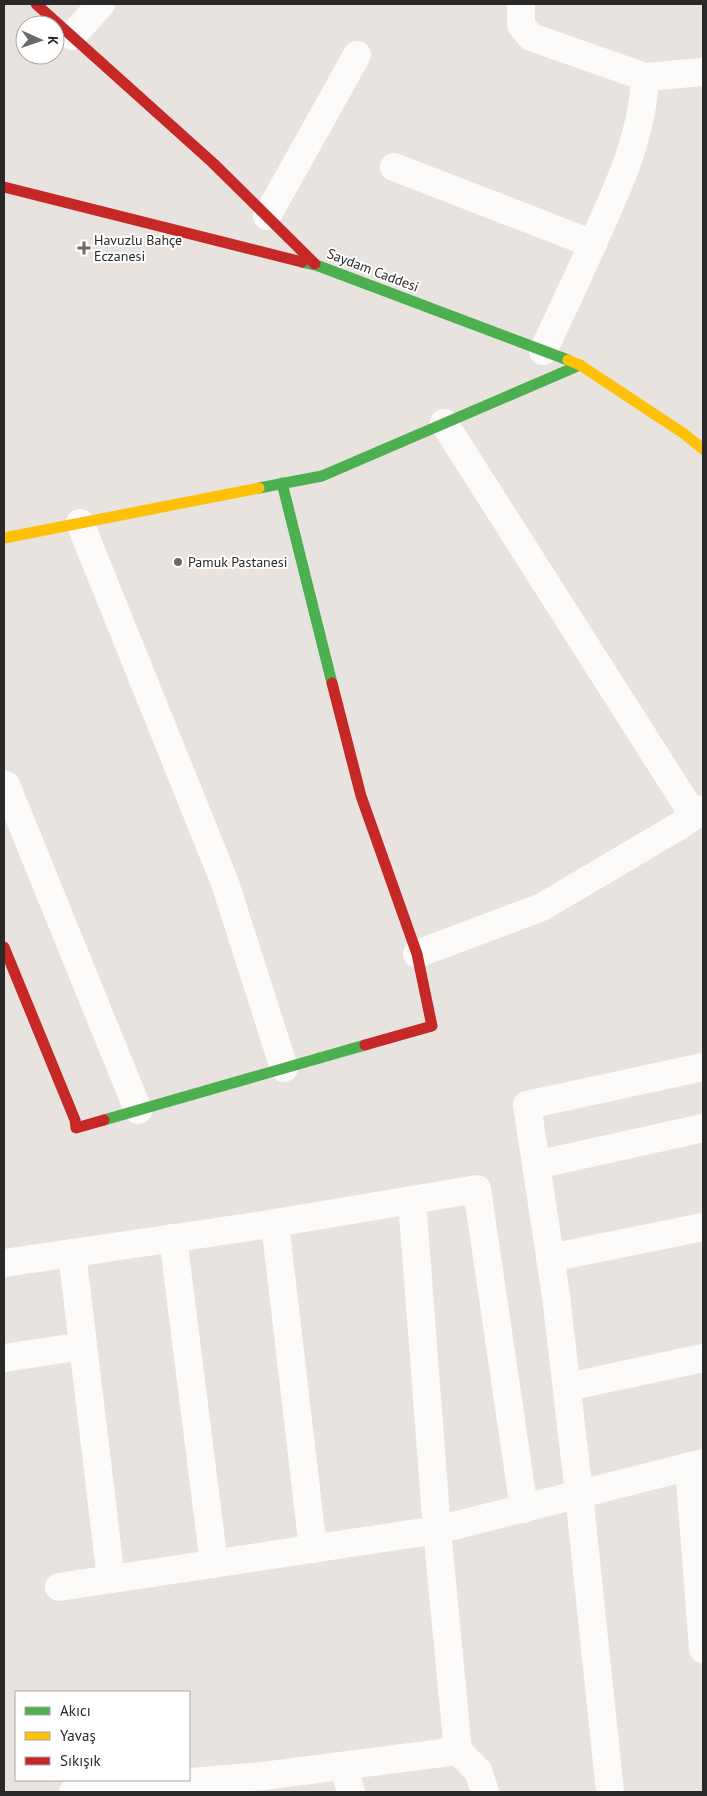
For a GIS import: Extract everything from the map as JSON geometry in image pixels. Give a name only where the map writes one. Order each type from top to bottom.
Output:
[{"type":"street","points":[[36,4],[213,163],[316,265]]},
{"type":"street","points":[[72,36],[101,4]]},
{"type":"street","points":[[521,4],[521,25],[531,37],[645,76],[703,72]]},
{"type":"street","points":[[267,216],[357,55]]},
{"type":"street","points":[[543,351],[593,244],[630,157],[643,105],[645,76]]},
{"type":"street","points":[[394,167],[593,244]]},
{"type":"street","name":"Saydam Caddesi","points":[[4,187],[316,265],[580,365],[703,447]]},
{"type":"street","points":[[4,538],[322,476],[580,365]]},
{"type":"street","points":[[417,954],[542,907],[699,812],[444,423]]},
{"type":"street","points":[[4,946],[75,1120],[76,1128],[432,1026],[417,954],[361,796],[282,483]]},
{"type":"street","points":[[80,523],[225,883],[284,1068]]},
{"type":"street","points":[[4,784],[138,1110]]},
{"type":"street","points":[[610,1792],[567,1388],[527,1106],[703,1067]]},
{"type":"street","points":[[536,1165],[703,1128]]},
{"type":"street","points":[[4,1263],[275,1223],[477,1189],[524,1509]]},
{"type":"street","points":[[412,1200],[437,1530],[458,1752],[478,1771],[485,1792]]},
{"type":"street","points":[[275,1223],[313,1549]]},
{"type":"street","points":[[550,1258],[703,1227]]},
{"type":"street","points":[[173,1238],[214,1564]]},
{"type":"street","points":[[72,1253],[111,1580]]},
{"type":"street","points":[[4,1358],[83,1346]]},
{"type":"street","points":[[567,1388],[703,1358]]},
{"type":"street","points":[[59,1587],[437,1530],[696,1465],[703,1649]]},
{"type":"street","points":[[73,1792],[263,1776],[458,1752]]},
{"type":"street","points":[[344,1766],[351,1792]]},
{"type":"traffic: fast","points":[[302,262],[316,265],[568,360]]},
{"type":"traffic: fast","points":[[259,488],[322,476],[580,365]]},
{"type":"traffic: fast","points":[[282,483],[332,683]]},
{"type":"traffic: fast","points":[[104,1120],[365,1045]]},
{"type":"traffic: slow","points":[[568,360],[580,365],[683,433],[703,449]]},
{"type":"traffic: slow","points":[[4,538],[259,488]]},
{"type":"traffic: jam","points":[[36,4],[213,163],[315,264]]},
{"type":"traffic: jam","points":[[4,187],[302,262]]},
{"type":"traffic: jam","points":[[332,683],[361,796],[417,954],[432,1026],[365,1045]]},
{"type":"traffic: jam","points":[[4,947],[75,1120],[76,1128],[104,1120]]},
{"type":"place","name":"Havuzlu Bahçe Eczanesi","points":[[84,248]]},
{"type":"place","name":"Pamuk Pastanesi","points":[[178,562]]}]
